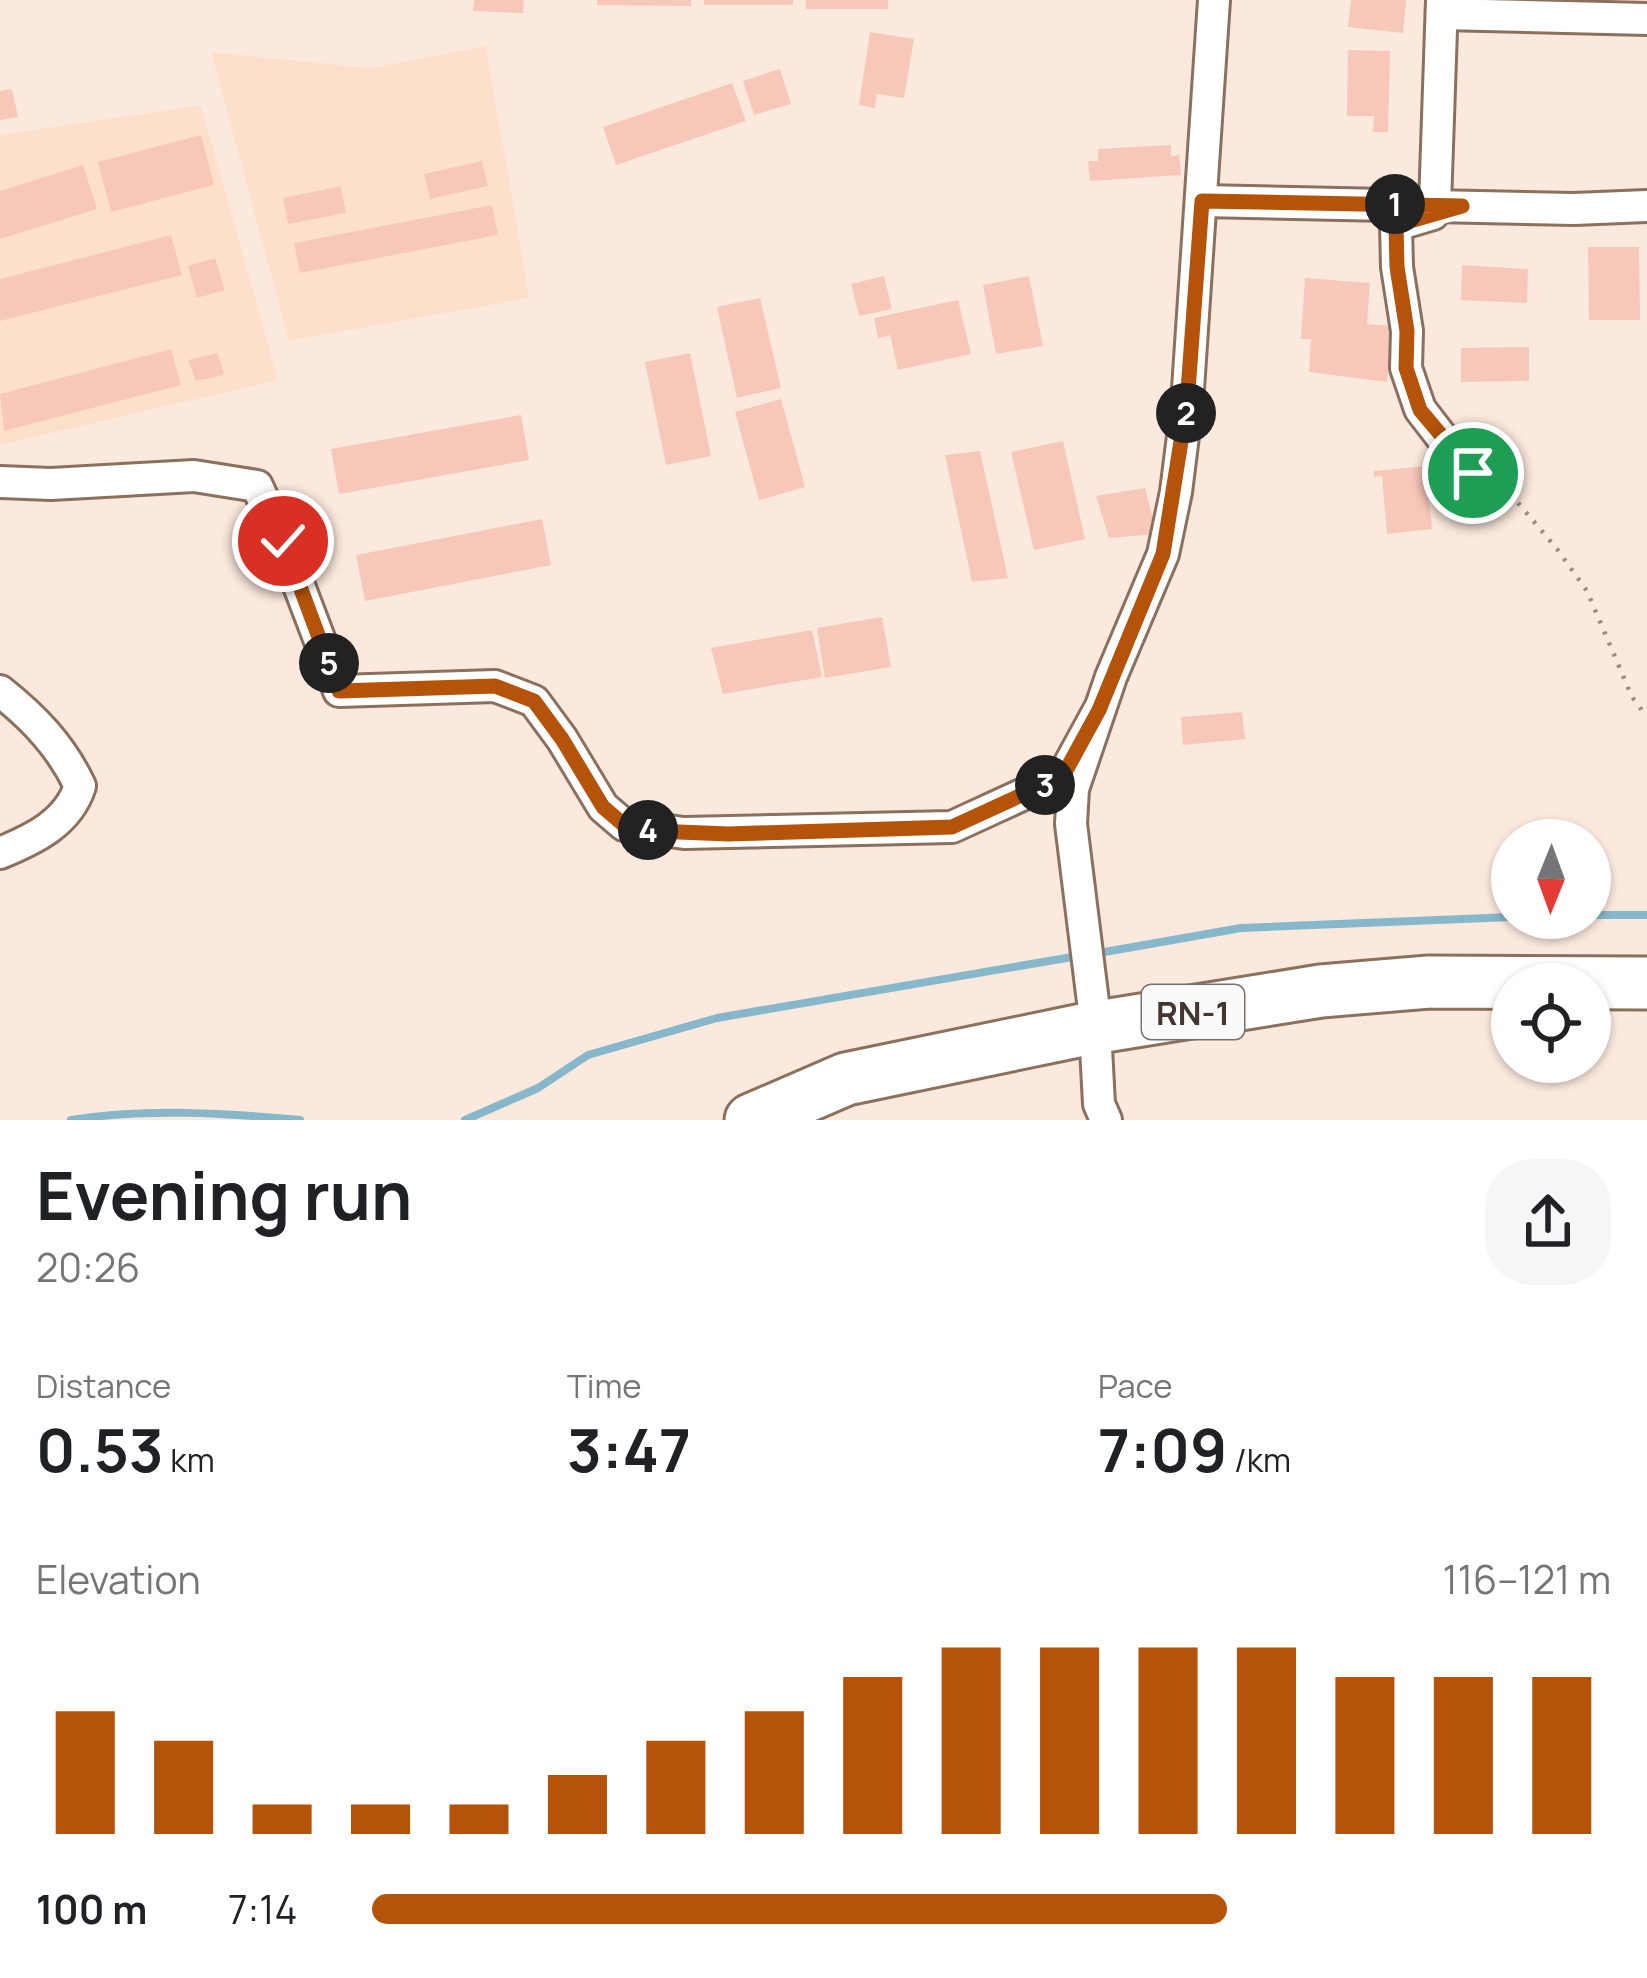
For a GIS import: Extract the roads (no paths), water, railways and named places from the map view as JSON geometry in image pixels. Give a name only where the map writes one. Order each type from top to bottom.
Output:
[{"type":"highway","name":"RN-1","points":[[751,1120],[846,1079],[1093,1019],[1429,982],[1647,983]]},
{"type":"street","points":[[1106,1120],[1099,1105],[1071,824],[1073,789],[1099,710],[1163,554],[1176,492],[1187,404],[1214,0]]},
{"type":"street","points":[[1449,205],[1442,7],[1647,19]]},
{"type":"street","points":[[1202,201],[1574,209],[1647,206]]},
{"type":"street","points":[[1449,205],[1396,225],[1406,368],[1420,410],[1450,448]]},
{"type":"street","points":[[0,482],[194,476],[257,486],[283,541],[339,691],[495,686],[534,701],[603,807],[624,825],[728,834],[952,827],[1063,776],[1099,710]]},
{"type":"street","points":[[0,691],[52,740],[80,786],[74,805],[53,825],[0,853]]},
{"type":"waterway","points":[[1611,915],[1647,915]]},
{"type":"waterway","points":[[1093,954],[1241,928],[1491,918]]},
{"type":"waterway","points":[[465,1120],[538,1088],[588,1055],[717,1018],[1078,956]]},
{"type":"waterway","points":[[71,1120],[186,1113],[300,1120]]}]
